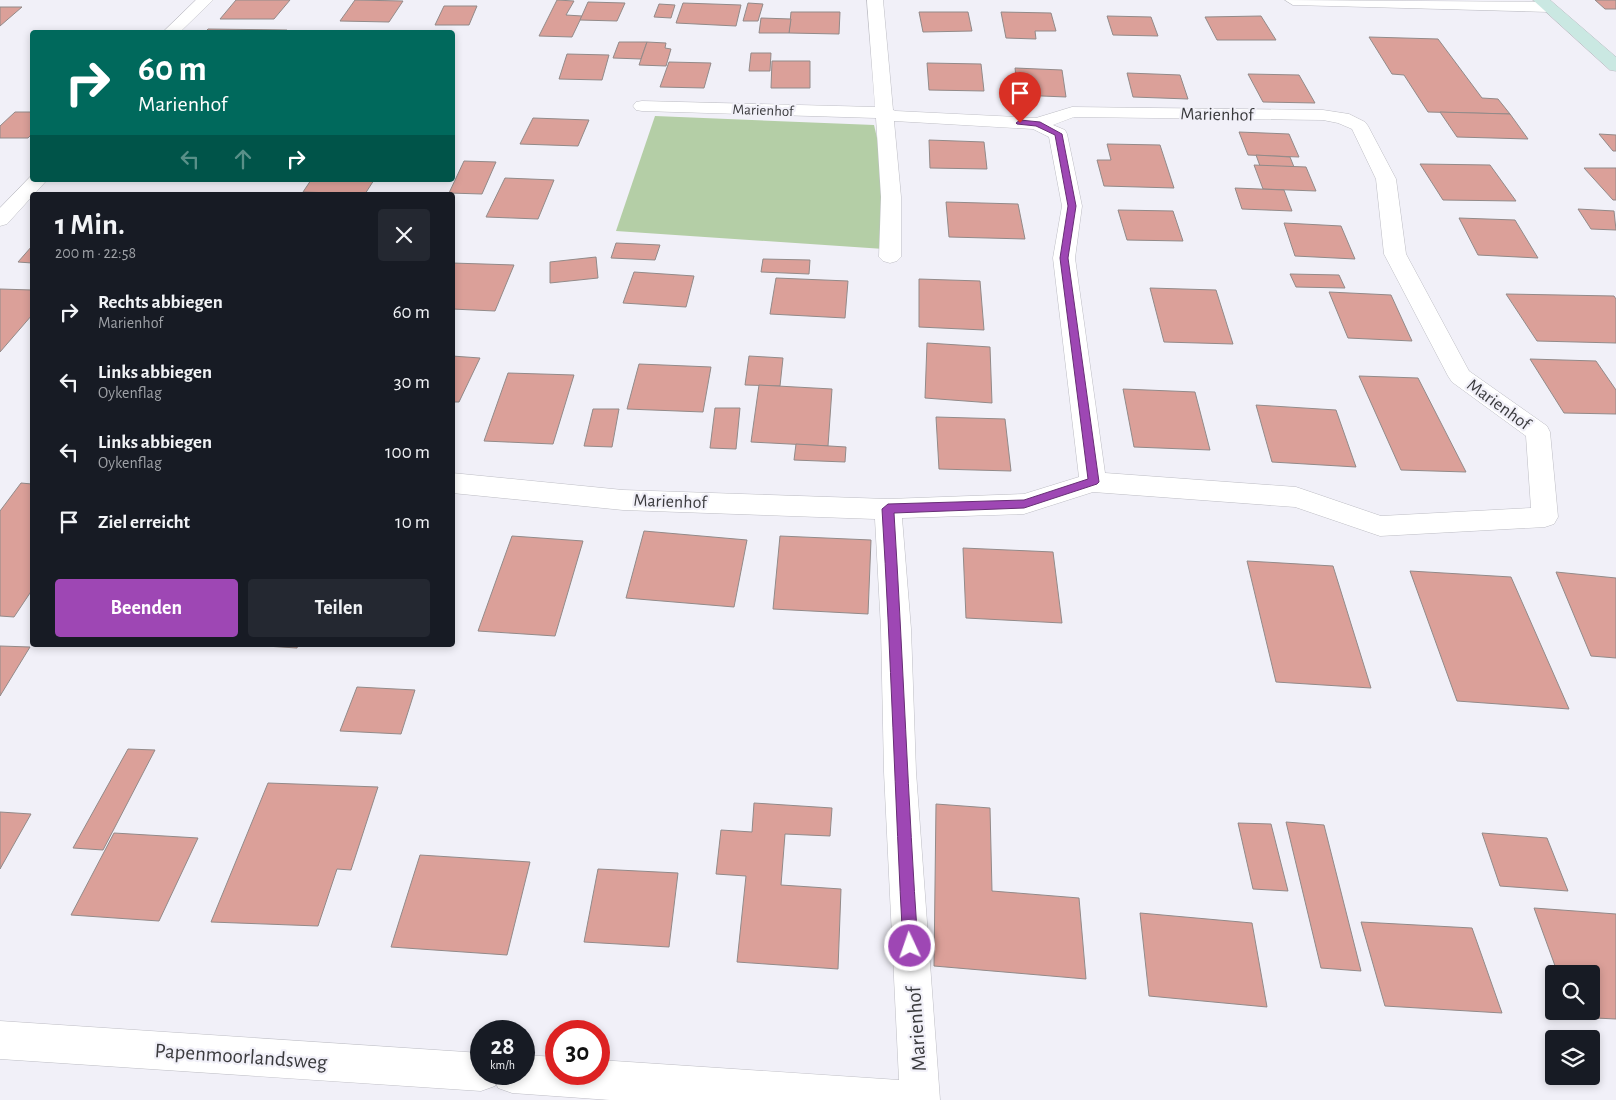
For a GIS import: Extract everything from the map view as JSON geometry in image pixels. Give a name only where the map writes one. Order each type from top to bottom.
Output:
[{"type":"street","points":[[174,30],[205,0]]},
{"type":"street","points":[[875,0],[891,197],[890,257]]},
{"type":"street","points":[[1294,0],[1545,3],[1616,66]]},
{"type":"street","name":"Marienhof","points":[[455,482],[623,500],[888,509],[1024,504],[1093,482],[1296,497],[1380,526],[1545,517],[1538,432],[1460,376],[1395,254],[1386,179],[1359,126],[1343,118],[1323,115],[1072,112],[1038,124],[895,116],[884,113],[642,106]]},
{"type":"street","points":[[1038,124],[1058,134],[1072,206],[1064,258],[1093,482]]},
{"type":"street","points":[[0,220],[35,182]]},
{"type":"street","name":"Marienhof","points":[[888,509],[896,628],[900,772],[920,1100]]},
{"type":"street","name":"Papenmoorlandsweg","points":[[0,1040],[470,1071]]},
{"type":"street","points":[[535,1076],[906,1100]]},
{"type":"green space","points":[[655,116],[874,125],[891,197],[884,249],[616,231]]},
{"type":"building","points":[[236,0],[290,0],[274,19],[220,19]]},
{"type":"building","points":[[355,0],[403,1],[389,22],[340,21]]},
{"type":"building","points":[[557,0],[574,1],[566,15],[582,16],[572,37],[539,36]]},
{"type":"building","points":[[1595,0],[1616,0],[1616,9],[1605,9]]},
{"type":"building","points":[[588,2],[625,3],[617,21],[580,20]]},
{"type":"building","points":[[683,3],[741,5],[736,26],[676,23]]},
{"type":"building","points":[[748,3],[763,4],[758,21],[743,21]]},
{"type":"building","points":[[659,4],[675,5],[671,18],[654,17]]},
{"type":"building","points":[[444,6],[477,6],[469,25],[435,25]]},
{"type":"building","points":[[0,7],[22,7],[0,26]]},
{"type":"building","points":[[791,12],[840,12],[839,34],[789,33]]},
{"type":"building","points":[[919,12],[968,12],[972,31],[923,32]]},
{"type":"building","points":[[1001,12],[1051,13],[1056,31],[1035,31],[1036,39],[1006,38]]},
{"type":"building","points":[[1107,16],[1151,17],[1158,36],[1113,35]]},
{"type":"building","points":[[1261,16],[1276,40],[1217,40],[1205,17]]},
{"type":"building","points":[[761,18],[791,19],[789,33],[759,33]]},
{"type":"building","points":[[208,29],[287,30],[207,30]]},
{"type":"building","points":[[1369,37],[1438,39],[1482,98],[1498,99],[1510,114],[1428,112],[1404,75],[1392,74]]},
{"type":"building","points":[[619,42],[647,42],[641,59],[613,58]]},
{"type":"building","points":[[647,42],[666,43],[665,48],[671,49],[666,66],[639,65]]},
{"type":"building","points":[[751,53],[771,53],[770,71],[749,71]]},
{"type":"building","points":[[567,54],[609,55],[602,80],[559,79]]},
{"type":"building","points":[[772,61],[810,61],[810,88],[771,88]]},
{"type":"building","points":[[669,62],[711,63],[704,88],[660,87]]},
{"type":"building","points":[[927,63],[981,64],[984,91],[929,90]]},
{"type":"building","points":[[1015,68],[1062,70],[1066,97],[1018,95]]},
{"type":"building","points":[[1127,73],[1180,75],[1188,99],[1133,97]]},
{"type":"building","points":[[1248,74],[1299,75],[1315,103],[1263,102]]},
{"type":"building","points":[[15,112],[30,112],[30,136],[28,138],[0,138],[0,126]]},
{"type":"building","points":[[1440,112],[1510,114],[1528,139],[1457,137]]},
{"type":"building","points":[[533,118],[589,120],[578,146],[520,144]]},
{"type":"building","points":[[1239,132],[1289,134],[1299,157],[1248,155]]},
{"type":"building","points":[[1599,134],[1616,135],[1616,151],[1613,151]]},
{"type":"building","points":[[929,140],[984,142],[987,169],[930,168]]},
{"type":"building","points":[[1107,144],[1160,145],[1174,188],[1104,186],[1097,160],[1111,160]]},
{"type":"building","points":[[1256,155],[1290,157],[1294,167],[1260,166]]},
{"type":"building","points":[[464,161],[496,162],[482,194],[449,192]]},
{"type":"building","points":[[1420,164],[1490,165],[1516,201],[1443,200]]},
{"type":"building","points":[[1254,165],[1306,167],[1316,191],[1263,189]]},
{"type":"building","points":[[1584,168],[1616,168],[1616,200],[1613,200]]},
{"type":"building","points":[[505,178],[554,180],[538,219],[486,217]]},
{"type":"building","points":[[310,182],[373,182],[366,192],[303,192]]},
{"type":"building","points":[[1235,188],[1284,190],[1292,211],[1242,209]]},
{"type":"building","points":[[946,202],[1018,204],[1025,239],[949,237]]},
{"type":"building","points":[[1578,209],[1614,211],[1616,230],[1591,229]]},
{"type":"building","points":[[1118,210],[1173,211],[1183,241],[1127,240]]},
{"type":"building","points":[[1459,218],[1515,220],[1538,258],[1478,255]]},
{"type":"building","points":[[1284,223],[1341,226],[1355,259],[1295,256]]},
{"type":"building","points":[[616,243],[660,245],[655,260],[611,258]]},
{"type":"building","points":[[30,248],[30,263],[18,262]]},
{"type":"building","points":[[596,257],[598,278],[550,283],[550,262]]},
{"type":"building","points":[[763,259],[810,260],[809,274],[761,272]]},
{"type":"building","points":[[455,263],[514,265],[495,311],[455,309]]},
{"type":"building","points":[[634,272],[694,276],[686,307],[623,303]]},
{"type":"building","points":[[1290,274],[1339,275],[1345,288],[1296,287]]},
{"type":"building","points":[[776,278],[848,281],[845,318],[770,314]]},
{"type":"building","points":[[919,279],[980,281],[984,330],[919,327]]},
{"type":"building","points":[[1150,288],[1216,290],[1233,344],[1164,342]]},
{"type":"building","points":[[0,289],[30,290],[30,317],[0,352]]},
{"type":"building","points":[[1329,292],[1391,295],[1412,341],[1348,338]]},
{"type":"building","points":[[1506,294],[1614,296],[1616,299],[1616,343],[1537,341]]},
{"type":"building","points":[[927,343],[990,347],[992,403],[925,398]]},
{"type":"building","points":[[455,356],[480,358],[459,402],[455,402]]},
{"type":"building","points":[[749,356],[783,358],[780,386],[745,385]]},
{"type":"building","points":[[1530,359],[1596,361],[1616,390],[1616,414],[1564,413]]},
{"type":"building","points":[[639,364],[711,367],[703,412],[627,409]]},
{"type":"building","points":[[508,373],[574,375],[553,444],[484,441]]},
{"type":"building","points":[[1359,376],[1418,378],[1466,472],[1401,470]]},
{"type":"building","points":[[759,385],[832,389],[828,446],[751,442]]},
{"type":"building","points":[[1123,389],[1195,392],[1210,450],[1134,447]]},
{"type":"building","points":[[1256,405],[1336,410],[1356,467],[1272,462]]},
{"type":"building","points":[[715,408],[740,408],[736,449],[710,448]]},
{"type":"building","points":[[593,409],[619,409],[612,447],[584,446]]},
{"type":"building","points":[[936,417],[1005,419],[1011,471],[939,469]]},
{"type":"building","points":[[796,444],[846,447],[845,462],[794,460]]},
{"type":"building","points":[[21,483],[30,484],[30,593],[14,617],[0,616],[0,511]]},
{"type":"building","points":[[644,531],[747,540],[734,607],[626,598]]},
{"type":"building","points":[[512,536],[583,541],[555,636],[478,631]]},
{"type":"building","points":[[780,536],[871,540],[868,614],[773,609]]},
{"type":"building","points":[[963,548],[1053,552],[1062,623],[966,618]]},
{"type":"building","points":[[1247,561],[1333,566],[1371,688],[1276,682]]},
{"type":"building","points":[[1410,571],[1511,577],[1569,709],[1457,701]]},
{"type":"building","points":[[1556,572],[1616,578],[1616,658],[1591,656]]},
{"type":"building","points":[[0,646],[30,647],[0,696]]},
{"type":"building","points":[[357,687],[415,690],[401,734],[340,731]]},
{"type":"building","points":[[128,749],[155,750],[103,850],[73,848]]},
{"type":"building","points":[[268,783],[378,787],[351,870],[337,869],[318,926],[211,922]]},
{"type":"building","points":[[754,803],[832,808],[830,836],[785,834],[781,885],[841,889],[838,969],[737,962],[746,876],[716,874],[721,830],[752,832]]},
{"type":"building","points":[[936,804],[990,808],[992,891],[1079,898],[1086,979],[934,966]]},
{"type":"building","points":[[0,812],[31,814],[0,869]]},
{"type":"building","points":[[1286,822],[1324,825],[1361,971],[1321,968]]},
{"type":"building","points":[[1238,823],[1271,824],[1288,891],[1253,889]]},
{"type":"building","points":[[114,833],[198,838],[159,921],[71,915]]},
{"type":"building","points":[[1482,833],[1547,838],[1568,891],[1500,886]]},
{"type":"building","points":[[420,855],[530,862],[507,955],[391,947]]},
{"type":"building","points":[[598,869],[678,873],[669,947],[584,942]]},
{"type":"building","points":[[1534,908],[1616,914],[1616,1019],[1600,1018],[1600,965],[1555,965]]},
{"type":"building","points":[[1140,913],[1252,923],[1267,1007],[1149,996]]},
{"type":"building","points":[[1361,922],[1472,928],[1502,1013],[1385,1006]]},
{"type":"route","points":[[910,946],[900,772],[896,628],[888,509],[1024,504],[1093,482],[1064,258],[1072,206],[1058,134],[1038,124],[1020,123]]}]
